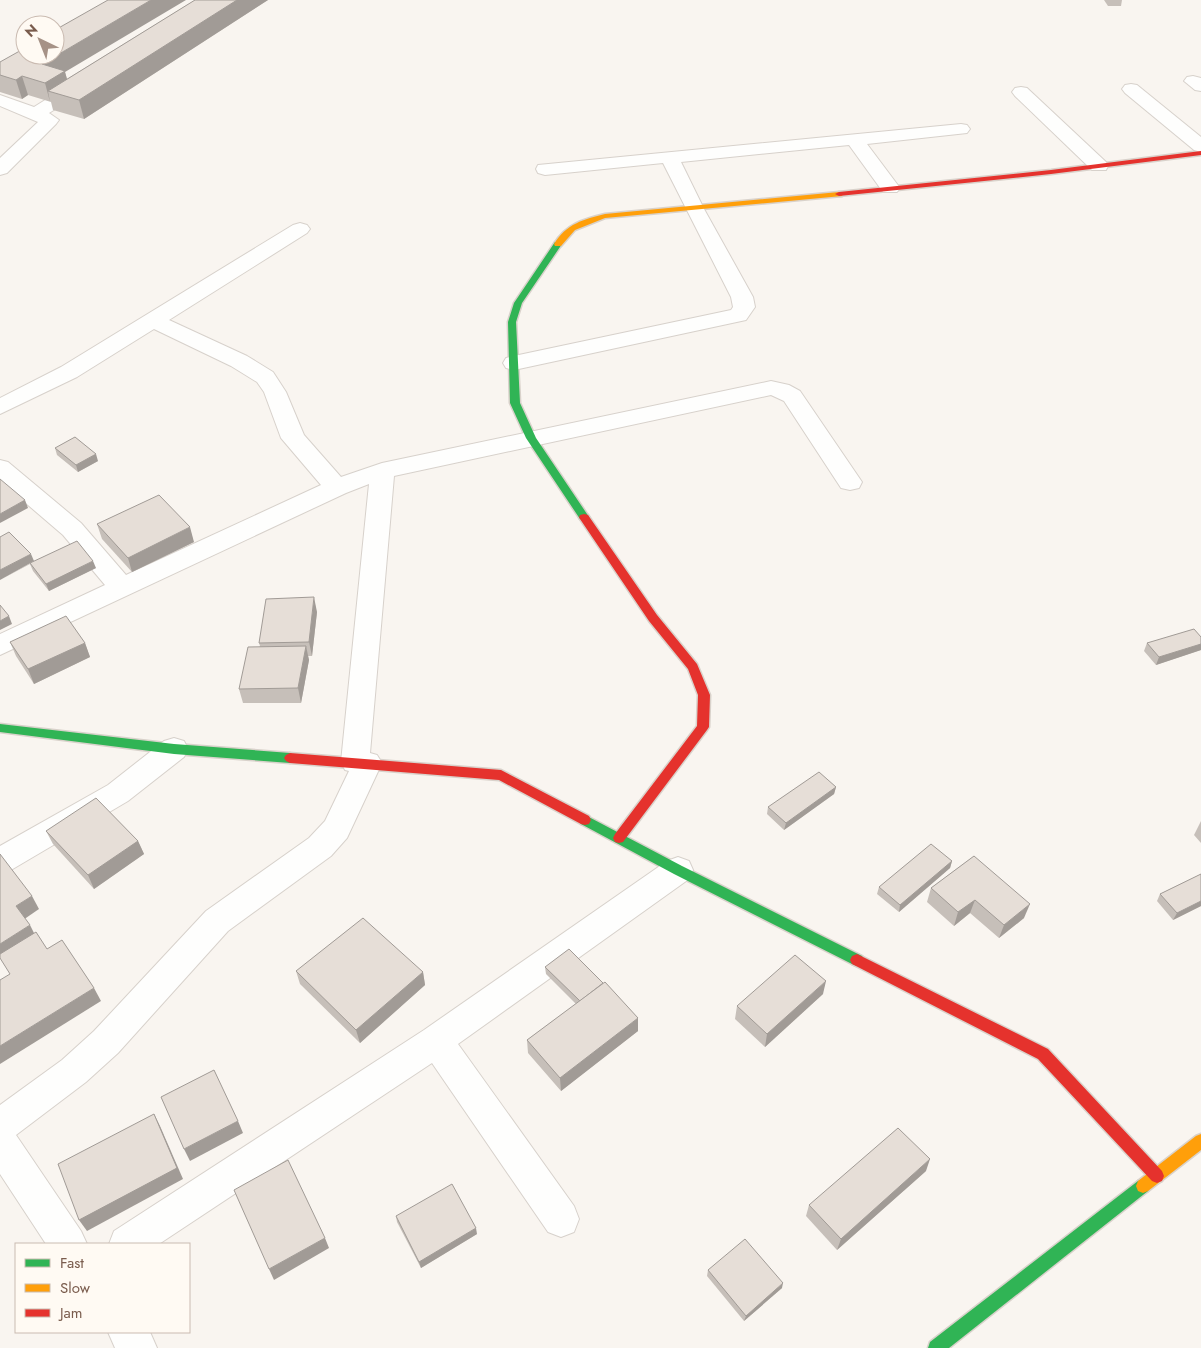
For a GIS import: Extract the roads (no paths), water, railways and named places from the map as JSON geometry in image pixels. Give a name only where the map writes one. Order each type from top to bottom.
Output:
[{"type":"street","points":[[36,114],[100,73]]},
{"type":"street","points":[[1131,89],[1201,146]]},
{"type":"street","points":[[1021,92],[1099,166]]},
{"type":"street","points":[[0,100],[50,120],[0,169]]},
{"type":"street","points":[[545,168],[961,129]]},
{"type":"street","points":[[854,139],[890,188]]},
{"type":"street","points":[[619,838],[703,727],[704,695],[693,666],[654,618],[531,438],[515,403],[512,322],[518,303],[553,254],[562,236],[579,224],[605,216],[694,209],[1099,166],[1201,153]]},
{"type":"street","points":[[514,363],[738,315],[744,307],[742,297],[694,209],[669,157]]},
{"type":"street","points":[[0,408],[69,372],[300,229]]},
{"type":"street","points":[[152,320],[239,361],[265,377],[275,392],[293,438],[337,488]]},
{"type":"street","points":[[0,644],[337,488],[382,471],[748,392],[770,388],[782,389],[792,396],[850,482]]},
{"type":"street","points":[[0,468],[72,529],[122,588]]},
{"type":"street","points":[[0,1126],[74,1071],[106,1042],[217,921],[327,840],[336,829],[361,762],[382,471]]},
{"type":"street","points":[[0,728],[174,749],[361,762],[501,775],[678,870],[1043,1054],[1157,1176]]},
{"type":"street","points":[[0,861],[118,793],[174,749]]},
{"type":"street","points":[[129,1243],[436,1041],[535,968],[678,870]]},
{"type":"street","points":[[436,1041],[561,1219]]},
{"type":"street","points":[[936,1348],[1201,1142]]},
{"type":"street","points":[[0,1143],[67,1243]]},
{"type":"street","points":[[128,1333],[138,1348]]}]
